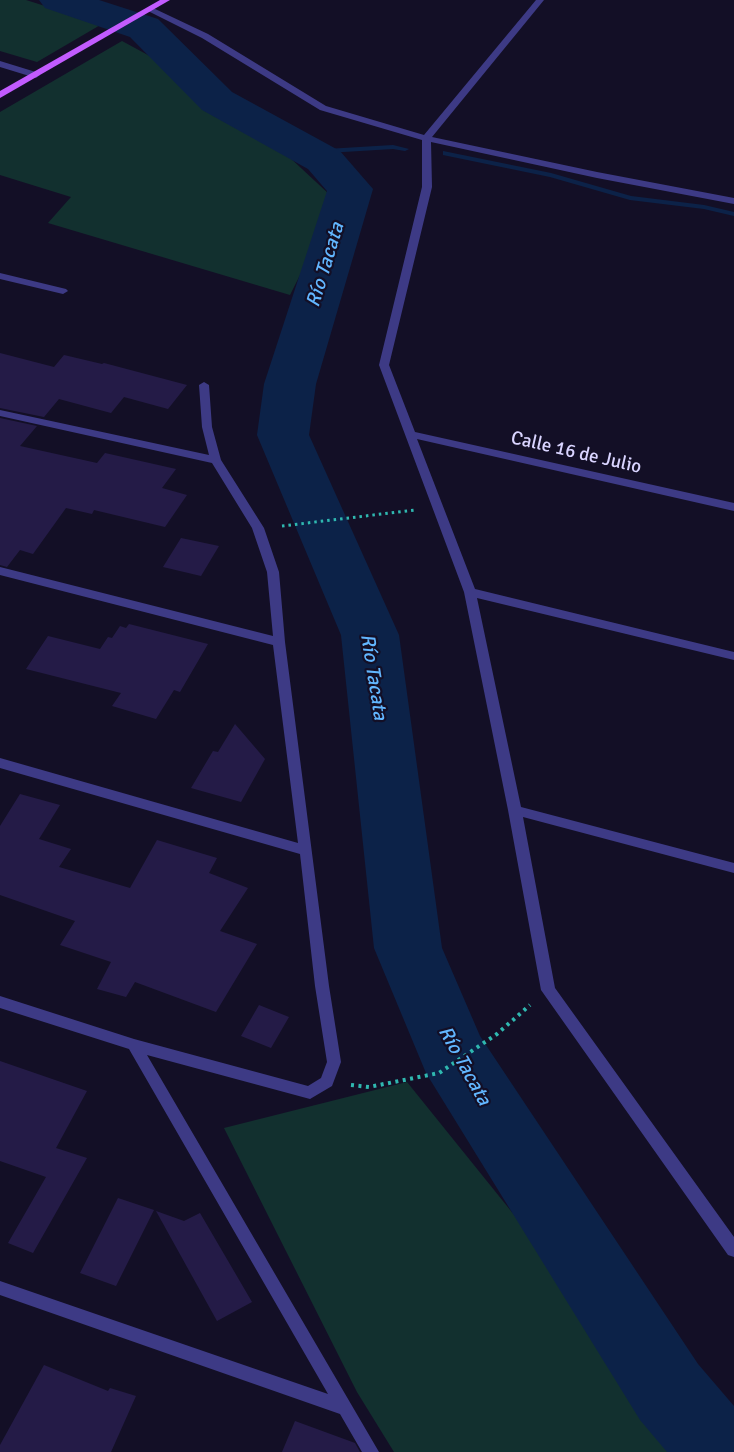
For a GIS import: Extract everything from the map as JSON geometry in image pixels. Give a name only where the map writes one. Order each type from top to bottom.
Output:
[{"type":"main road","points":[[0,95],[166,0]]},
{"type":"street","points":[[540,0],[426,138],[427,187],[384,365],[470,592],[548,990],[734,1250]]},
{"type":"street","points":[[150,10],[205,36],[323,108],[426,138],[597,175],[733,200]]},
{"type":"street","points":[[0,64],[36,75]]},
{"type":"street","points":[[0,276],[63,292]]},
{"type":"street","points":[[0,1002],[134,1045],[310,1093],[327,1082],[334,1062],[279,642],[272,572],[258,528],[216,460],[207,427],[204,385]]},
{"type":"street","points":[[0,413],[216,460]]},
{"type":"street","name":"Calle 16 de Julio","points":[[410,434],[734,507]]},
{"type":"street","points":[[0,572],[279,642]]},
{"type":"street","points":[[470,592],[734,656]]},
{"type":"street","points":[[0,763],[306,850]]},
{"type":"street","points":[[514,810],[734,868]]},
{"type":"street","points":[[134,1045],[371,1452]]},
{"type":"street","points":[[0,1288],[346,1408]]},
{"type":"path","points":[[300,524],[438,507]]},
{"type":"path","points":[[327,1082],[370,1087],[439,1074],[497,1034],[548,990]]},
{"type":"green space","points":[[0,0],[26,0],[102,24],[37,62],[0,51]]},
{"type":"green space","points":[[122,41],[170,67],[215,109],[287,155],[330,195],[327,221],[290,295],[48,223],[71,197],[0,175],[0,112]]},
{"type":"green space","points":[[407,1082],[569,1283],[680,1452],[394,1452],[357,1392],[224,1128]]},
{"type":"building","points":[[0,353],[54,367],[64,355],[104,363],[187,385],[168,409],[124,397],[111,413],[59,399],[44,417],[0,408]]},
{"type":"building","points":[[0,418],[37,426],[20,446],[97,463],[105,453],[176,469],[162,488],[187,495],[165,527],[94,510],[92,514],[66,508],[33,554],[20,550],[7,567],[0,565]]},
{"type":"building","points":[[181,538],[219,546],[201,576],[163,567]]},
{"type":"building","points":[[129,624],[208,644],[180,692],[174,690],[156,719],[112,706],[121,693],[26,669],[48,636],[100,649],[108,637],[112,638],[120,626],[126,628]]},
{"type":"building","points":[[235,724],[265,759],[241,802],[191,788],[213,751],[218,752]]},
{"type":"building","points":[[20,794],[60,805],[39,839],[71,849],[59,867],[130,888],[157,840],[217,858],[209,873],[248,888],[220,931],[257,944],[216,1012],[135,982],[126,997],[97,989],[111,962],[60,945],[75,921],[0,895],[0,826]]},
{"type":"building","points":[[259,1005],[289,1017],[271,1048],[241,1036]]},
{"type":"building","points":[[0,1061],[87,1091],[56,1148],[87,1158],[33,1253],[8,1243],[46,1177],[0,1161]]},
{"type":"building","points":[[118,1198],[154,1210],[116,1286],[80,1273]]},
{"type":"building","points":[[156,1211],[184,1221],[200,1213],[252,1302],[217,1321]]},
{"type":"building","points":[[44,1365],[108,1391],[110,1388],[136,1396],[111,1452],[0,1452],[0,1445]]},
{"type":"building","points":[[295,1421],[355,1443],[360,1452],[282,1452]]},
{"type":"waterway","name":"Río Tacata","points":[[59,0],[144,28],[217,101],[324,160],[350,189],[290,384],[283,435],[370,635],[408,948],[451,1052],[669,1392],[720,1452]]},
{"type":"waterway","points":[[310,152],[393,147],[405,149]]},
{"type":"waterway","points":[[446,153],[551,175],[630,198],[704,207],[734,214]]}]
